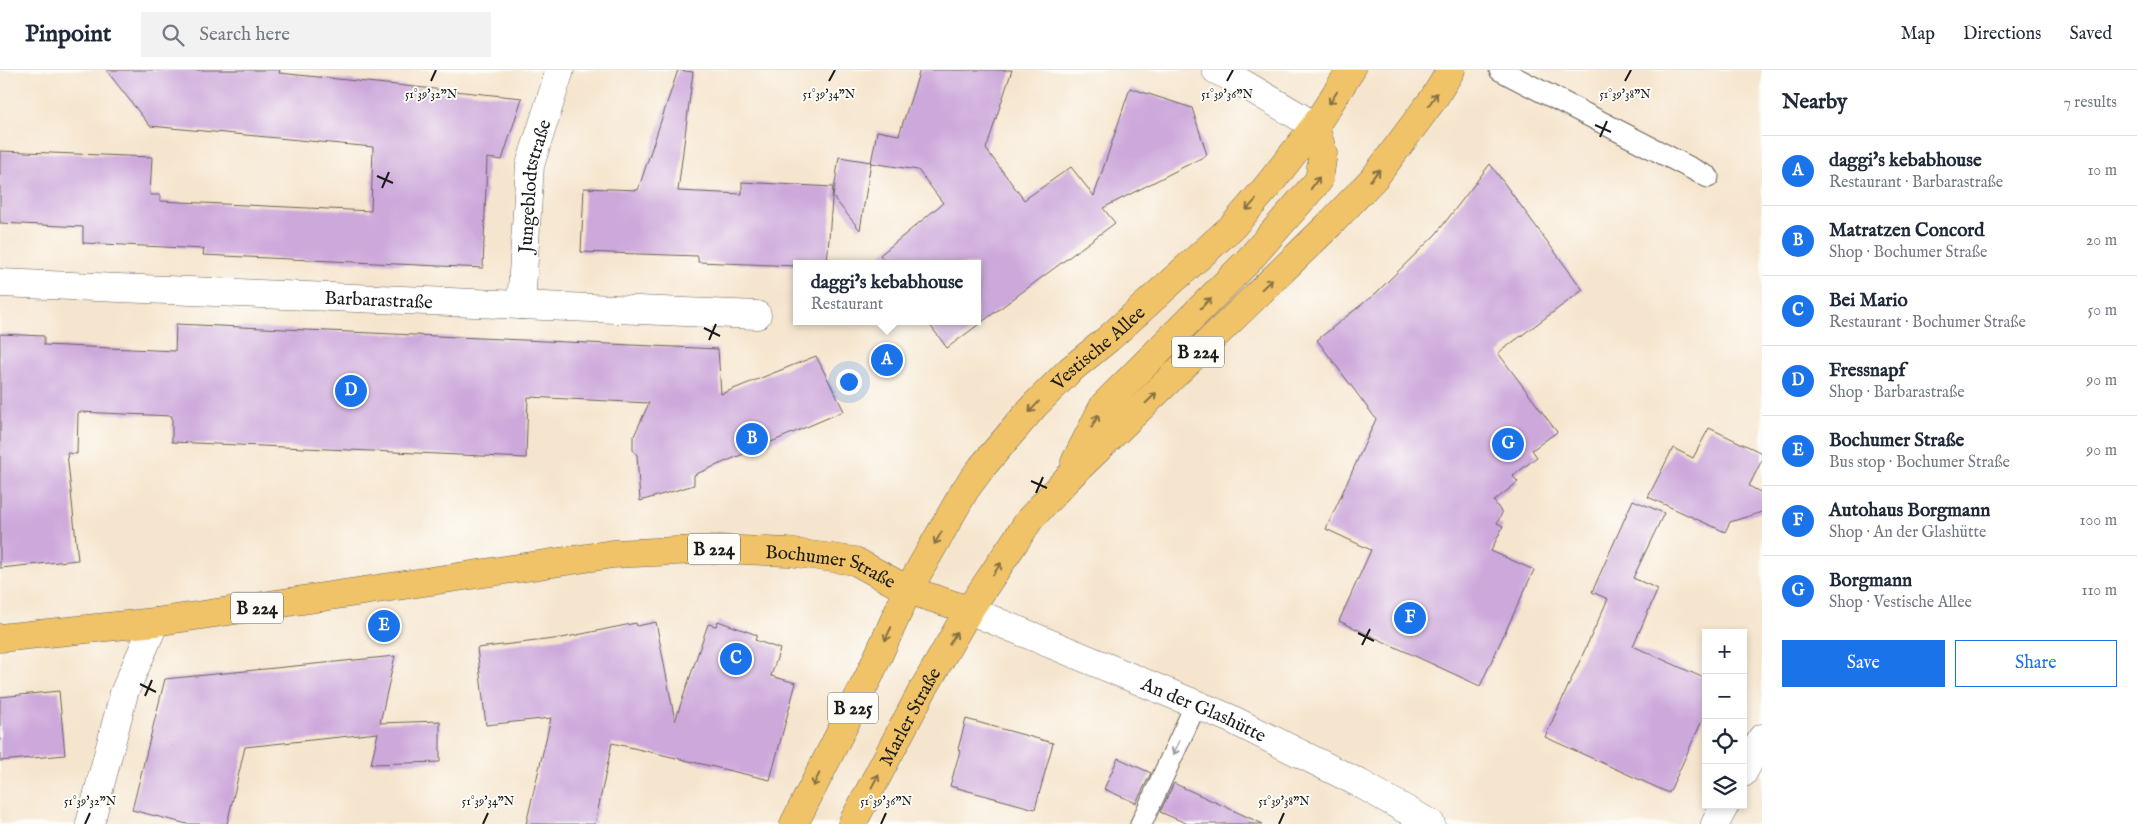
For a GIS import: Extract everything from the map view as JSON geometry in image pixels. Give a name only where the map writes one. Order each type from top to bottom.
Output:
[{"type":"main road","name":"Vestische Allee","points":[[908,590],[965,490],[1034,406],[1070,370],[1108,339],[1233,226],[1315,126],[1352,70]]},
{"type":"main road","name":"B 224","points":[[969,610],[1030,519],[1066,480],[1375,177],[1434,98],[1451,70]]},
{"type":"main road","points":[[1066,480],[1104,405],[1248,261],[1319,180],[1323,153],[1315,126]]},
{"type":"main road","name":"Bochumer Straße","points":[[0,638],[155,622],[369,592],[513,567],[604,555],[709,549],[788,552],[856,561],[908,590],[969,610]]},
{"type":"main road","name":"B 225","points":[[794,824],[869,676],[908,590]]},
{"type":"main road","name":"Marler Straße","points":[[852,824],[921,693],[969,610]]},
{"type":"street","name":"Jungeblodtstraße","points":[[521,305],[530,165],[560,70]]},
{"type":"street","points":[[1216,70],[1237,80],[1315,126]]},
{"type":"street","name":"Barbarastraße","points":[[0,283],[757,315]]},
{"type":"street","name":"An der Glashütte","points":[[969,610],[1229,718],[1360,783],[1431,824]]},
{"type":"street","points":[[90,824],[124,693],[155,622]]},
{"type":"street","points":[[1747,765],[1762,738]]},
{"type":"street","points":[[1715,824],[1723,809]]},
{"type":"lane","points":[[1500,70],[1708,177]]},
{"type":"lane","points":[[1141,824],[1196,704]]},
{"type":"building","points":[[106,70],[280,70],[279,73],[522,98],[502,160],[487,158],[483,268],[203,255],[204,249],[83,243],[83,227],[0,223],[0,151],[152,157],[150,195],[160,195],[160,201],[371,211],[373,147],[150,126]]},
{"type":"building","points":[[678,70],[693,72],[678,191],[742,194],[742,182],[833,187],[827,260],[793,260],[793,266],[698,262],[698,256],[581,252],[584,188],[638,190]]},
{"type":"building","points":[[920,70],[1012,70],[986,149],[1024,200],[1071,167],[1094,196],[1130,88],[1192,108],[1207,155],[1103,208],[1115,223],[981,323],[981,260],[884,260],[880,255],[943,203],[918,170],[871,163],[877,131],[899,135]]},
{"type":"building","points":[[839,157],[871,162],[860,230],[833,197]]},
{"type":"building","points":[[1490,164],[1583,290],[1498,353],[1557,432],[1532,450],[1537,457],[1513,476],[1518,482],[1494,501],[1502,513],[1497,523],[1503,526],[1491,551],[1534,570],[1480,686],[1339,621],[1371,550],[1326,529],[1376,419],[1317,340],[1376,293],[1436,234]]},
{"type":"building","points":[[176,324],[718,349],[721,394],[816,356],[844,411],[694,475],[694,485],[640,501],[637,455],[633,450],[633,438],[649,403],[528,397],[526,458],[172,442],[172,416],[78,412],[77,454],[67,453],[78,560],[0,568],[0,334],[44,336],[44,345],[175,351]]},
{"type":"building","points":[[930,325],[978,325],[947,348]]},
{"type":"building","points":[[1709,428],[1762,453],[1762,460],[1749,486],[1762,493],[1762,512],[1730,522],[1725,532],[1648,497],[1673,448],[1693,458]]},
{"type":"building","points":[[1633,500],[1664,513],[1633,578],[1658,589],[1633,646],[1702,677],[1702,721],[1669,793],[1545,737],[1608,599],[1592,592]]},
{"type":"building","points":[[718,621],[757,635],[755,640],[780,649],[771,676],[796,683],[770,780],[612,743],[595,824],[526,824],[551,718],[486,725],[477,648],[562,638],[636,623],[637,626],[656,622],[675,721],[708,624],[716,626]]},
{"type":"building","points":[[395,656],[380,723],[440,721],[440,762],[371,764],[378,733],[245,747],[227,824],[187,824],[132,810],[165,679]]},
{"type":"building","points":[[59,691],[65,755],[0,761],[0,697]]},
{"type":"building","points":[[966,719],[1053,743],[1035,809],[950,786],[960,751],[958,749]]},
{"type":"building","points":[[1118,758],[1151,773],[1136,803],[1104,789]]},
{"type":"building","points":[[1174,783],[1263,824],[1188,824],[1160,812]]},
{"type":"place","name":"daggi's kebabhouse","points":[[887,360]]},
{"type":"place","name":"Fressnapf","points":[[351,391]]},
{"type":"place","name":"Matratzen Concord","points":[[752,439]]},
{"type":"place","name":"Borgmann","points":[[1508,444]]},
{"type":"place","name":"Autohaus Borgmann","points":[[1410,618]]},
{"type":"place","name":"Bochumer Straße","points":[[384,626]]},
{"type":"place","name":"Bei Mario","points":[[736,659]]}]
